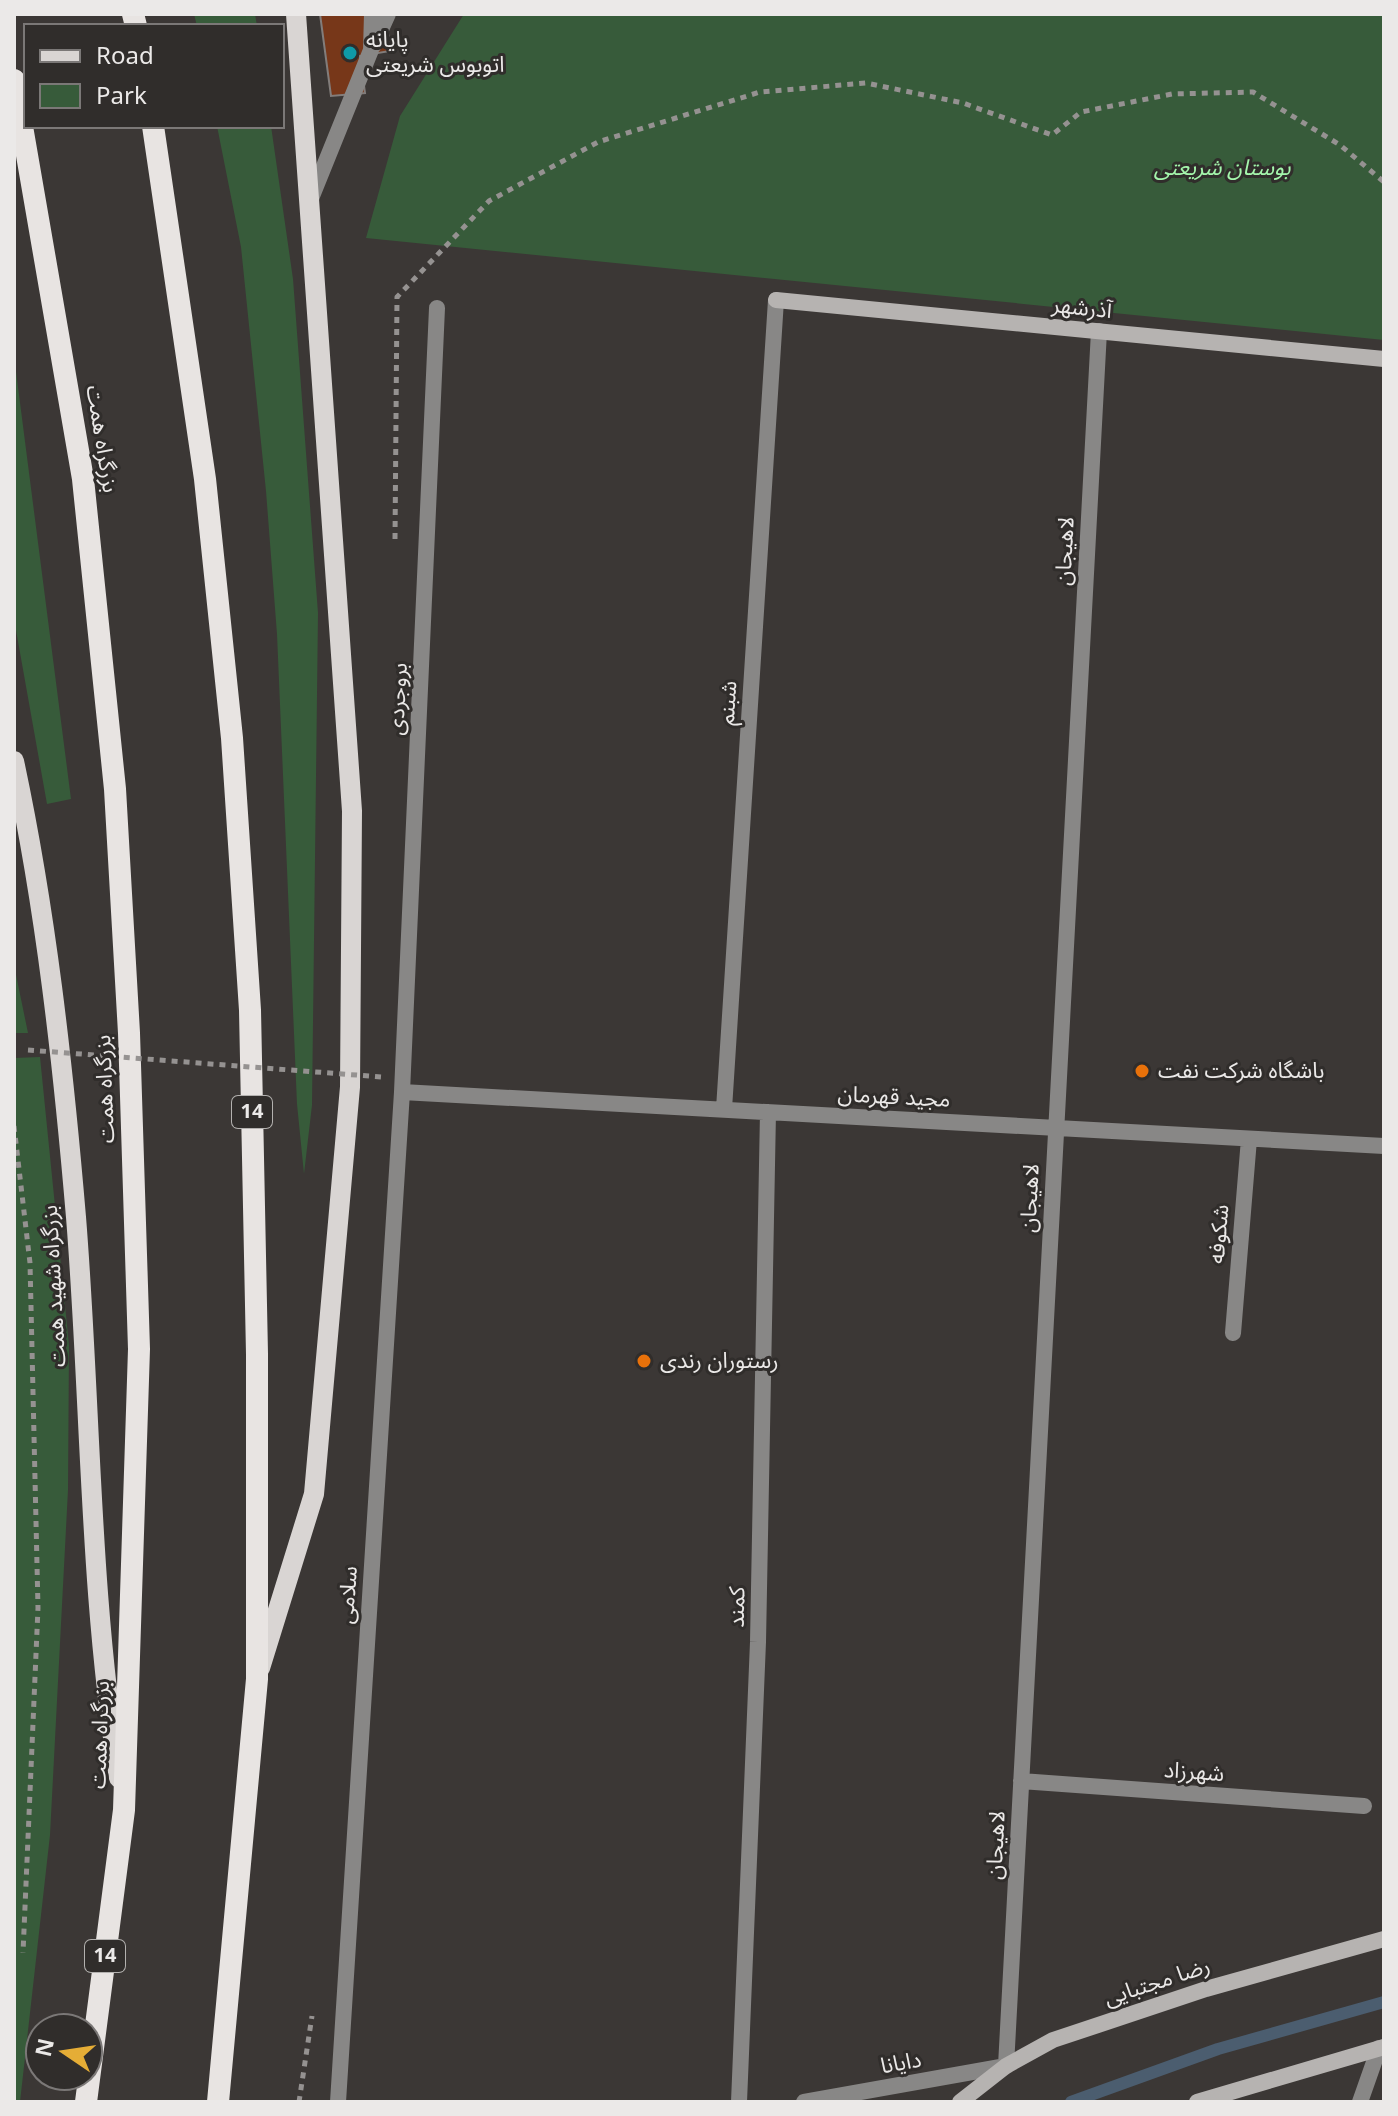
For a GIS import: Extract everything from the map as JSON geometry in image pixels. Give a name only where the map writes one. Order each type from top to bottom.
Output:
[{"type":"highway","name":"بزرگراه همت","points":[[14,80],[83,479],[116,805],[129,1033],[139,1349],[124,1810],[86,2102]]},
{"type":"highway","name":"14","points":[[153,128],[205,479],[232,738],[250,1010],[257,1354],[257,1679],[218,2102]]},
{"type":"main road","points":[[257,1679],[314,1494],[350,1087],[352,811],[296,14]]},
{"type":"main road","name":"آذرشهر","points":[[776,300],[1384,359]]},
{"type":"main road","name":"بزرگراه شهید همت","points":[[14,761],[36,864],[57,1028],[76,1219],[86,1427],[107,1705],[124,1810]]},
{"type":"main road","name":"رضا مجتبایی","points":[[960,2102],[1006,2066],[1053,2040],[1206,1989],[1384,1939]]},
{"type":"main road","points":[[1197,2102],[1382,2048]]},
{"type":"street","points":[[371,50],[372,14]]},
{"type":"street","points":[[309,202],[388,14]]},
{"type":"street","name":"شبنم","points":[[724,1109],[776,300]]},
{"type":"street","name":"بروجردی","points":[[402,1092],[437,308]]},
{"type":"street","name":"لاهیجان","points":[[1006,2066],[1099,331]]},
{"type":"street","name":"مجید قهرمان","points":[[402,1092],[1384,1146]]},
{"type":"street","name":"سلامی","points":[[338,2102],[402,1092]]},
{"type":"street","name":"کمند","points":[[739,2102],[758,1642],[768,1112]]},
{"type":"street","name":"شکوفه","points":[[1233,1333],[1249,1139]]},
{"type":"street","name":"شهرزاد","points":[[1021,1781],[1364,1806]]},
{"type":"street","points":[[1360,2102],[1382,2048]]},
{"type":"street","name":"دایانا","points":[[804,2102],[1006,2066]]},
{"type":"path","points":[[395,549],[393,365],[397,297],[489,201],[598,142],[760,92],[866,83],[963,103],[1052,135],[1081,112],[1172,94],[1253,92],[1340,145],[1384,182]]},
{"type":"path","points":[[28,1050],[382,1077]]},
{"type":"path","points":[[382,1093],[383,1061]]},
{"type":"path","points":[[14,1126],[30,1263],[38,1608],[23,1953]]},
{"type":"path","points":[[299,2102],[313,2006]]},
{"type":"green space","points":[[194,14],[255,14],[257,24],[196,24]]},
{"type":"green space","name":"بوستان شریعتی","points":[[464,14],[1384,14],[1384,340],[366,238],[400,116]]},
{"type":"green space","points":[[217,128],[271,128],[293,279],[318,613],[312,1105],[304,1174],[297,1104],[277,634],[241,247]]},
{"type":"green space","points":[[14,356],[71,799],[47,804],[14,619]]},
{"type":"green space","points":[[14,965],[28,1033],[14,1033]]},
{"type":"green space","points":[[40,1057],[69,1345],[68,1490],[50,1835],[30,2012],[24,2012],[24,2066],[20,2102],[14,2102],[14,1058]]},
{"type":"building","name":"پایانه اتوبوس شریعتی","points":[[320,14],[393,14],[386,15],[390,51],[360,56],[365,93],[331,96]]},
{"type":"waterway","points":[[1071,2102],[1218,2049],[1384,2002]]},
{"type":"place","name":"پایانه اتوبوس شریعتی","points":[[350,53]]},
{"type":"place","name":"باشگاه شرکت نفت","points":[[1142,1071]]},
{"type":"place","name":"رستوران رندی","points":[[644,1361]]}]
